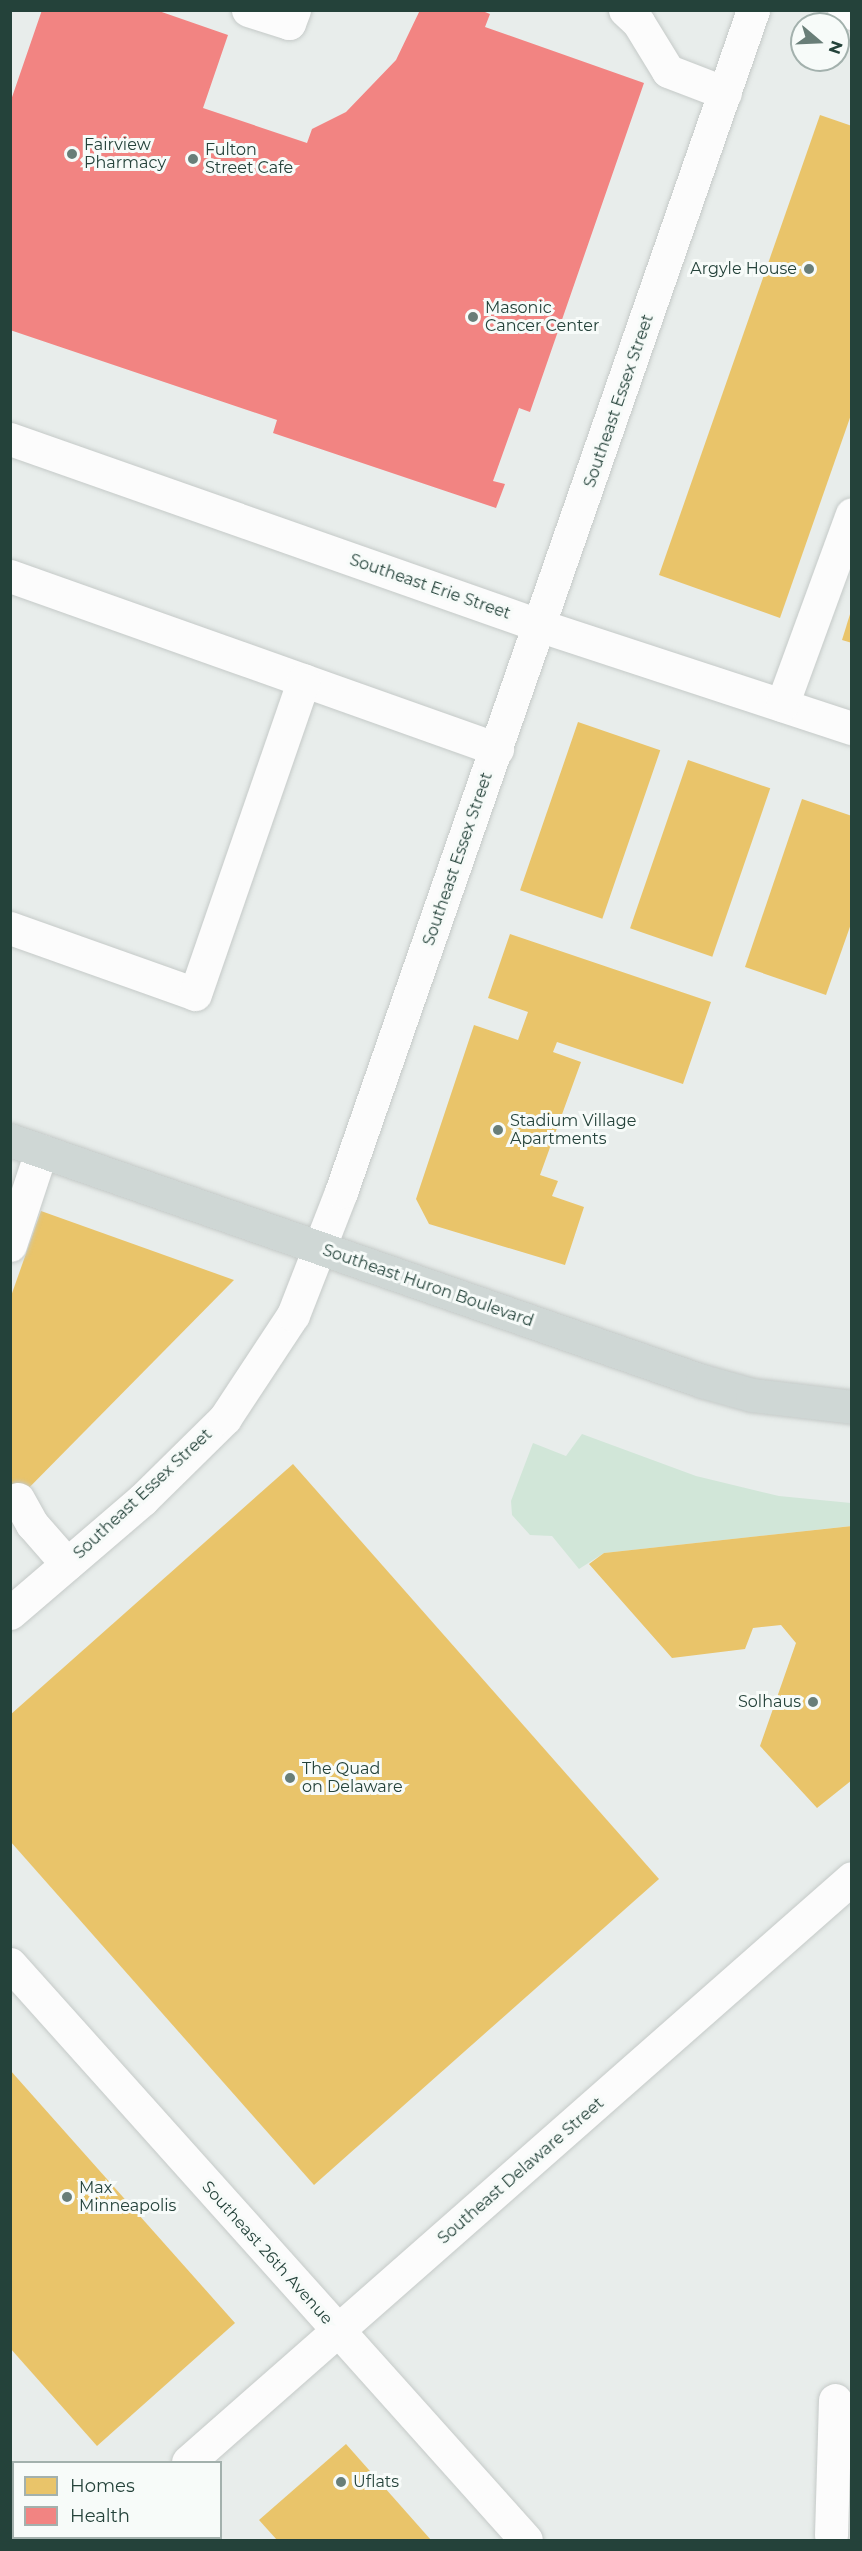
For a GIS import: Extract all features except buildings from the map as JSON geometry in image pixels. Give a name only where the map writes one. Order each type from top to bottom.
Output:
[{"type":"main road","name":"Southeast Huron Boulevard","points":[[10,1140],[702,1381],[752,1395],[852,1407]]},
{"type":"street","points":[[248,10],[289,23],[294,10]]},
{"type":"street","points":[[625,10],[638,22],[668,71],[725,93]]},
{"type":"street","name":"Southeast Essex Street","points":[[10,1613],[67,1564],[225,1418],[273,1349],[321,1249],[541,626],[753,10]]},
{"type":"street","points":[[844,10],[852,13]]},
{"type":"street","name":"Southeast Erie Street","points":[[10,439],[541,626],[852,728]]},
{"type":"street","points":[[782,705],[852,514]]},
{"type":"street","points":[[10,576],[497,748]]},
{"type":"street","points":[[10,928],[195,994],[304,680]]},
{"type":"street","points":[[10,1245],[41,1150]]},
{"type":"street","points":[[18,1499],[32,1524],[67,1564]]},
{"type":"street","name":"Southeast Delaware Street","points":[[190,2461],[336,2330],[852,1878]]},
{"type":"street","name":"Southeast 26th Avenue","points":[[10,1964],[526,2541]]},
{"type":"street","points":[[831,2535],[835,2400]]},
{"type":"green space","points":[[582,1434],[696,1476],[779,1496],[851,1503],[851,1526],[604,1553],[579,1569],[552,1536],[530,1535],[512,1515],[511,1501],[533,1443],[566,1456]]},
{"type":"place","name":"Fairview Pharmacy","points":[[72,154]]},
{"type":"place","name":"Fulton Street Cafe","points":[[193,159]]},
{"type":"place","name":"Argyle House","points":[[809,269]]},
{"type":"place","name":"Masonic Cancer Center","points":[[473,317]]},
{"type":"place","name":"Stadium Village Apartments","points":[[498,1130]]},
{"type":"place","name":"Solhaus","points":[[813,1702]]},
{"type":"place","name":"The Quad on Delaware","points":[[290,1778]]},
{"type":"place","name":"Max Minneapolis","points":[[67,2197]]},
{"type":"place","name":"Uflats","points":[[341,2482]]}]
